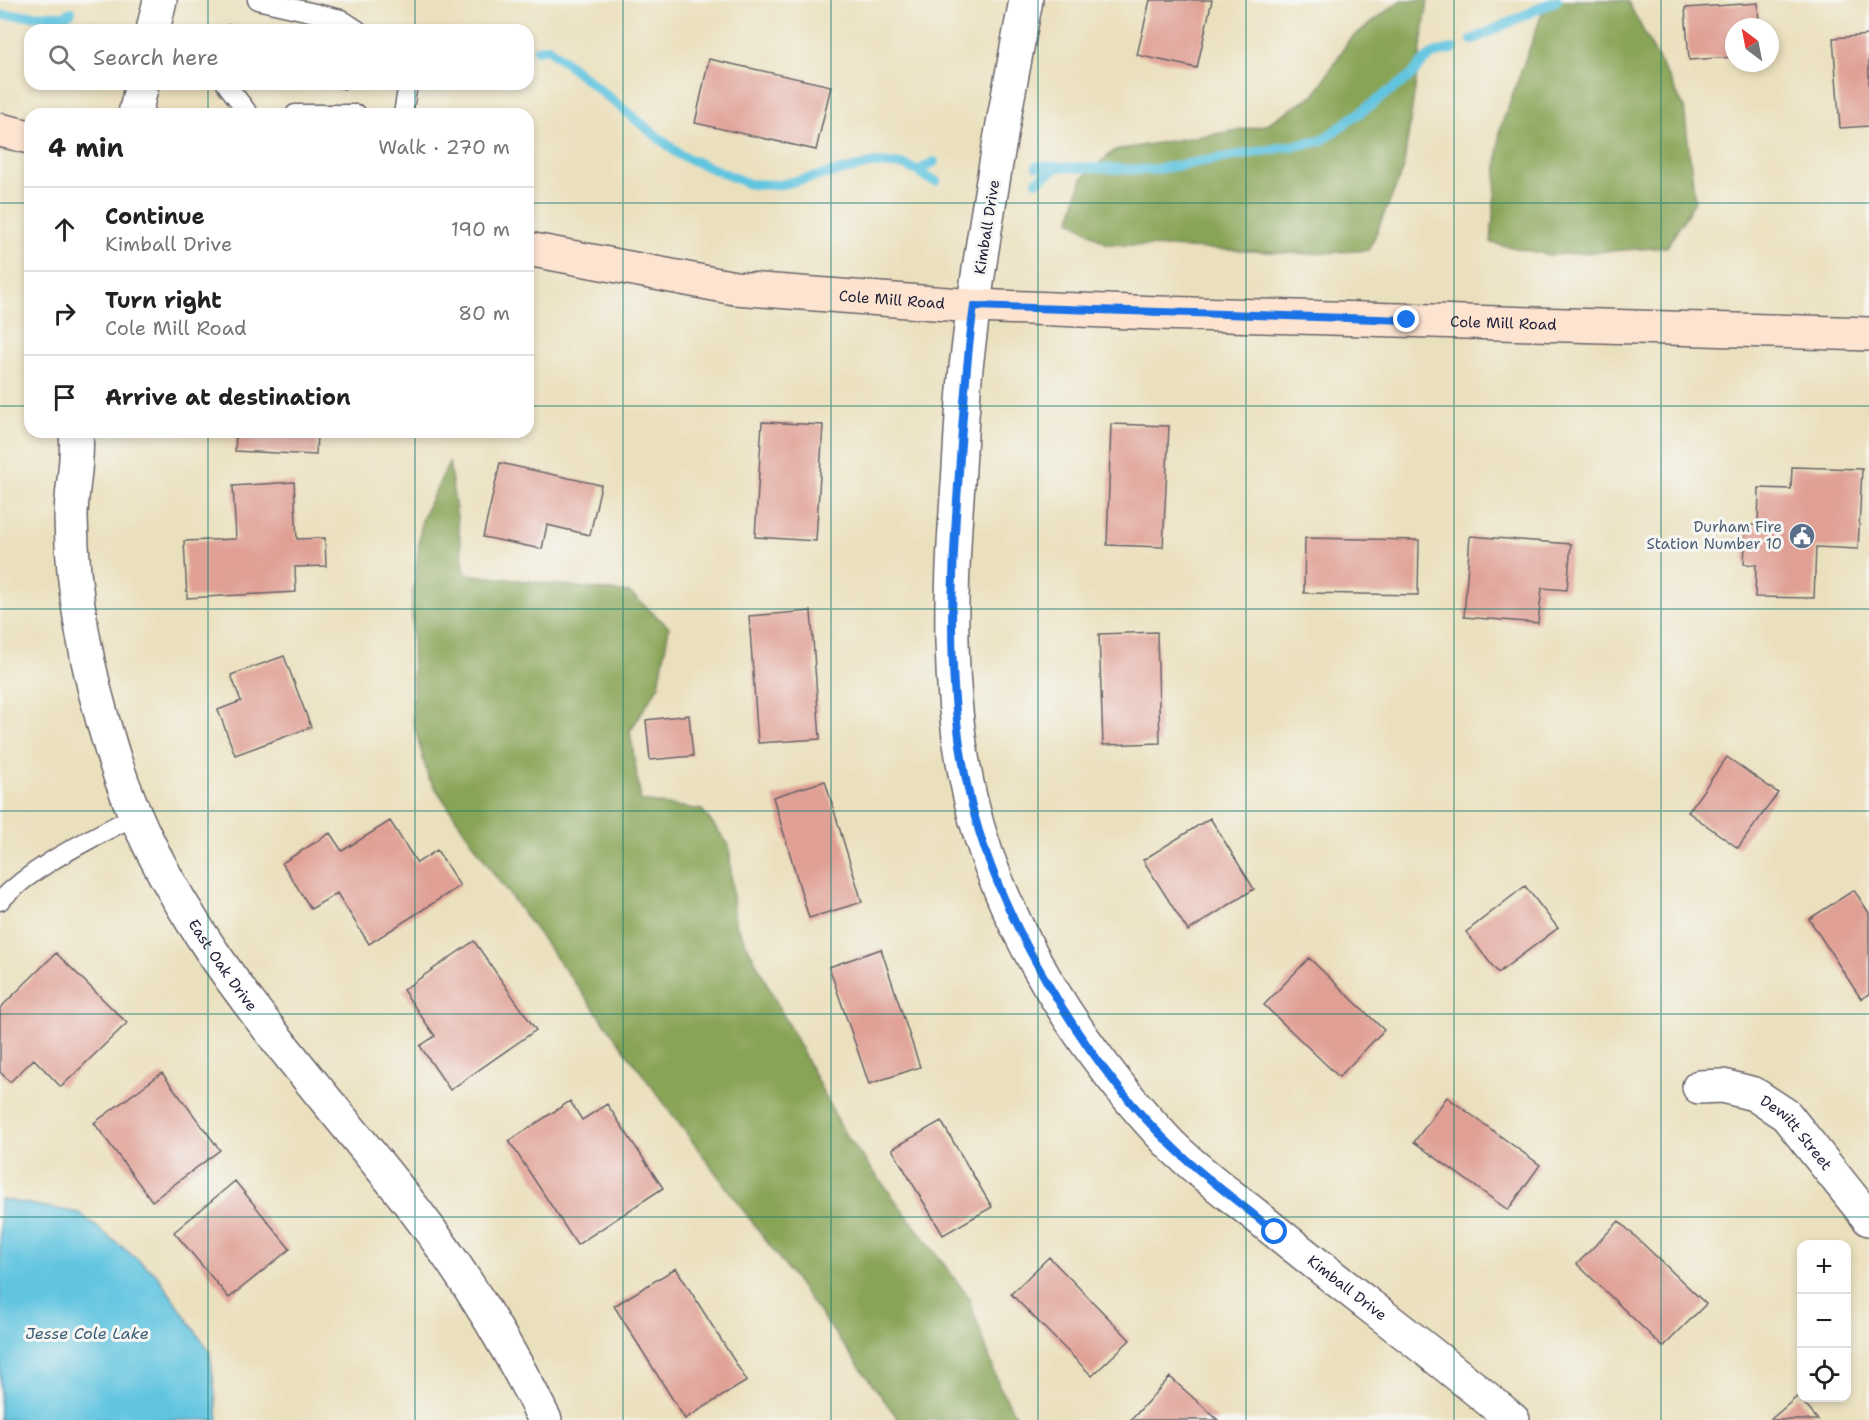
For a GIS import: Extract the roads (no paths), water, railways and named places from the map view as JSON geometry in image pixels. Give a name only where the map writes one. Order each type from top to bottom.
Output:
[{"type":"street","points":[[154,24],[160,0]]},
{"type":"street","name":"Kimball Drive","points":[[1026,0],[967,356],[955,521],[952,613],[954,682],[960,744],[970,799],[987,855],[1013,916],[1044,977],[1085,1042],[1126,1096],[1175,1149],[1275,1232],[1514,1420]]},
{"type":"street","points":[[136,108],[140,90]]},
{"type":"street","points":[[0,130],[24,136]]},
{"type":"street","name":"Cole Mill Road","points":[[534,250],[735,288],[974,306],[1170,314],[1869,334]]},
{"type":"street","name":"East Oak Drive","points":[[77,438],[71,516],[75,581],[83,635],[96,700],[134,816],[197,930],[232,981],[416,1211],[466,1280],[515,1359],[545,1420]]},
{"type":"street","name":"Dewitt Street","points":[[1698,1088],[1723,1086],[1754,1094],[1786,1115],[1869,1219]]},
{"type":"lane","points":[[257,0],[341,19],[349,24]]},
{"type":"lane","points":[[231,90],[244,108]]},
{"type":"lane","points":[[404,108],[407,90]]},
{"type":"lane","points":[[0,901],[16,884],[35,870],[134,816]]},
{"type":"water","name":"Jesse Cole Lake","points":[[0,1199],[79,1213],[156,1274],[210,1352],[218,1420],[0,1420]]},
{"type":"waterway","points":[[1472,40],[1557,0]]},
{"type":"waterway","points":[[0,15],[65,16],[71,12]]},
{"type":"waterway","points":[[537,50],[548,48],[680,155],[749,184],[779,185],[875,163],[905,165],[936,181]]},
{"type":"waterway","points":[[1037,166],[1152,170],[1321,141],[1412,75],[1430,57],[1453,49]]},
{"type":"waterway","points":[[918,171],[934,162]]},
{"type":"waterway","points":[[1037,181],[1058,167]]},
{"type":"place","name":"Durham Fire Station Number 10","points":[[1802,536]]}]
